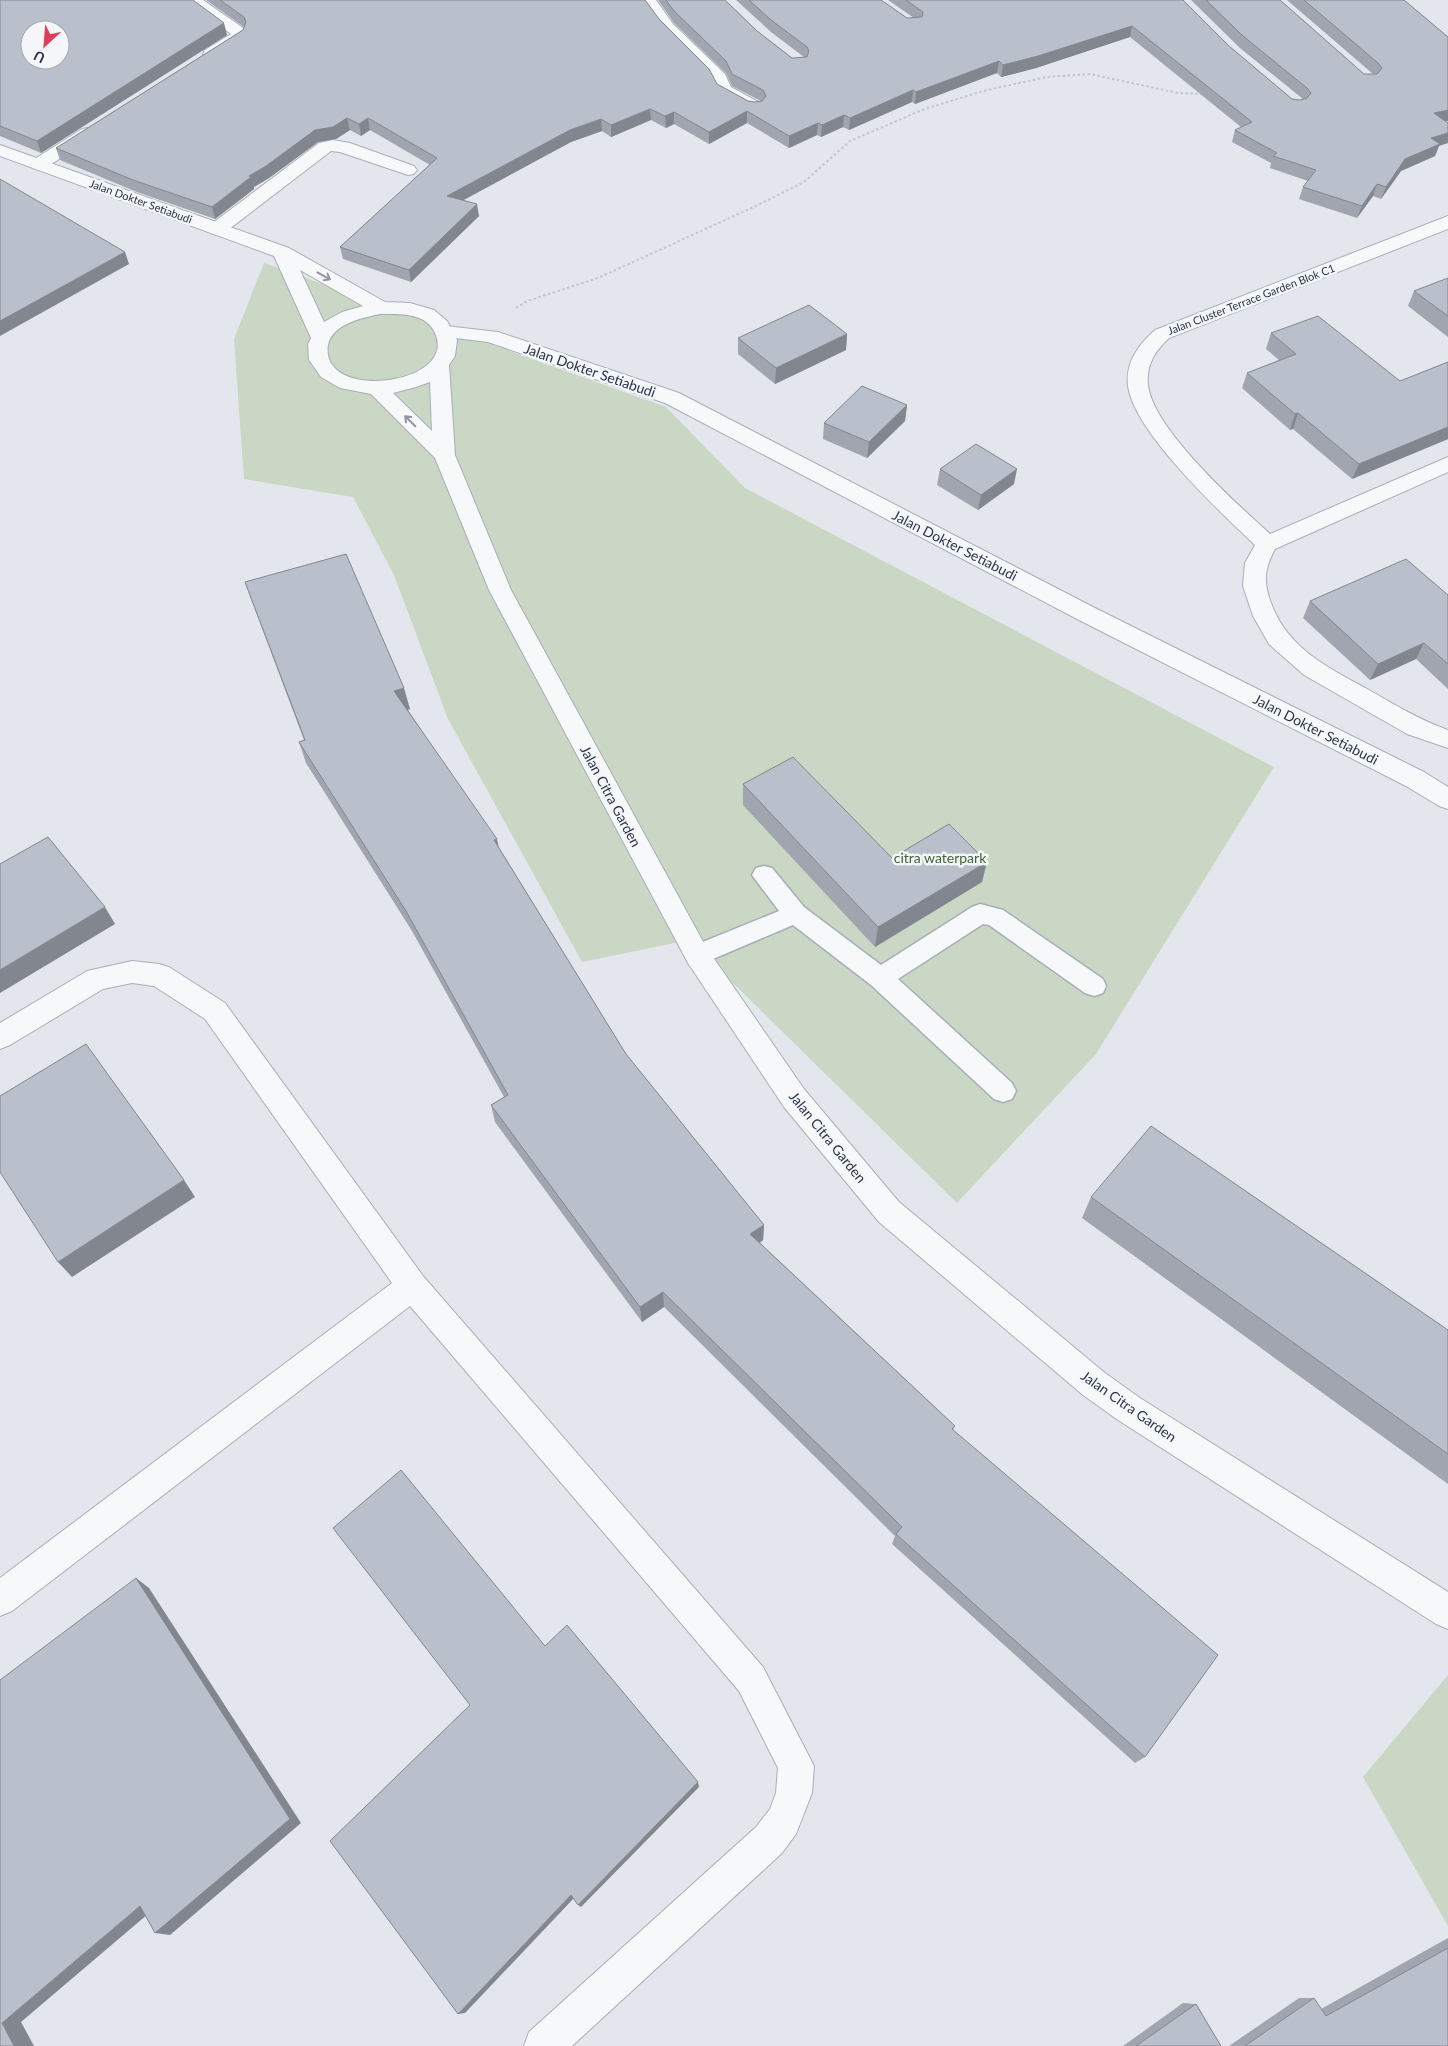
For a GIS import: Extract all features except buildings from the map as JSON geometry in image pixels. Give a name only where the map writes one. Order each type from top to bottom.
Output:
[{"type":"street","points":[[192,0],[240,33],[238,37],[195,64]]},
{"type":"street","points":[[648,0],[667,27],[719,78],[724,90],[755,107]]},
{"type":"street","points":[[39,164],[104,122]]},
{"type":"street","points":[[217,229],[325,148],[333,145],[344,147],[408,170]]},
{"type":"street","name":"Jalan Dokter Setiabudi","points":[[0,150],[282,252],[381,308]]},
{"type":"street","name":"Jalan Cluster Terrace Garden Blok C1","points":[[1267,544],[1215,494],[1155,425],[1138,388],[1141,360],[1148,344],[1162,334],[1448,222]]},
{"type":"street","points":[[282,252],[321,338]]},
{"type":"street","points":[[381,308],[400,308],[418,311],[439,323],[446,332],[449,342],[446,353],[439,364],[428,373],[414,380],[396,385],[376,387],[357,386],[340,380],[327,372],[319,361],[317,350],[321,338],[330,327],[344,318],[362,311],[381,308]]},
{"type":"street","name":"Jalan Dokter Setiabudi","points":[[446,332],[491,336],[672,398],[1087,614],[1415,779],[1448,799]]},
{"type":"street","name":"Jalan Citra Garden","points":[[439,364],[444,455],[500,590],[697,955],[794,1098],[889,1212],[1094,1384],[1129,1409],[1448,1612]]},
{"type":"street","name":"Jalan Citra Garden","points":[[376,387],[444,455]]},
{"type":"street","points":[[1448,464],[1267,544],[1256,563],[1254,586],[1264,616],[1278,638],[1312,669],[1416,728],[1448,739]]},
{"type":"street","points":[[0,1038],[97,979],[132,972],[159,975],[215,1011],[412,1286],[750,1679],[796,1766],[794,1793],[782,1821],[768,1840],[543,2046]]},
{"type":"street","points":[[0,1600],[412,1286]]},
{"type":"lane","points":[[764,874],[796,914],[880,978],[1003,1091]]},
{"type":"lane","points":[[697,955],[796,914]]},
{"type":"lane","points":[[880,978],[980,914],[988,914],[1094,986]]},
{"type":"path","points":[[491,336],[510,314],[527,301],[598,278],[758,205],[804,182],[850,141],[922,110],[983,91],[1047,77],[1090,74],[1178,93],[1210,94]]},
{"type":"green space","name":"citra waterpark","points":[[264,263],[666,407],[745,488],[1274,767],[1096,1054],[957,1203],[689,940],[582,962],[448,719],[394,575],[353,497],[244,479],[234,339]]},
{"type":"green space","points":[[1448,1675],[1448,1926],[1363,1777]]}]
